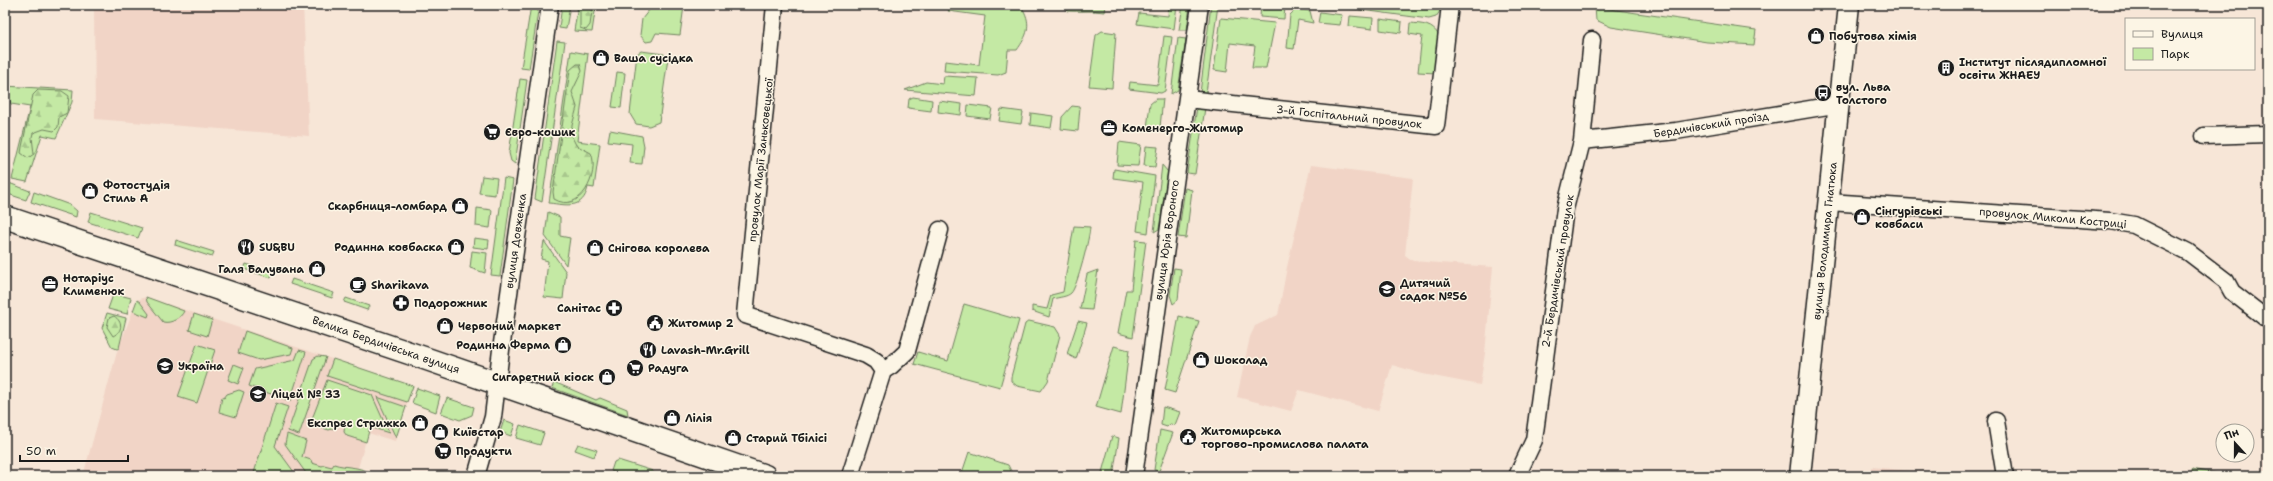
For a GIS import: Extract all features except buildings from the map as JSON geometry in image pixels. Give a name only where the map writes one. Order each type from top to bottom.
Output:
[{"type":"highway","name":"Велика Бердичівська вулиця","points":[[5,217],[497,388],[737,476]]},
{"type":"highway","name":"Велика Бердичівська вулиця","points":[[5,227],[765,476]]},
{"type":"main road","name":"вулиця Володимира Гнатюка","points":[[1800,476],[1840,104],[1849,5]]},
{"type":"street","name":"вулиця Довженка","points":[[476,476],[493,417],[550,5]]},
{"type":"street","name":"провулок Марії Заньковецької","points":[[775,5],[745,315],[866,355],[876,361],[883,371]]},
{"type":"street","name":"вулиця Юрія Вороного","points":[[1134,476],[1200,5]]},
{"type":"street","name":"3-й Госпітальний провулок","points":[[1187,99],[1436,126],[1450,5]]},
{"type":"street","name":"2-й Бердичівський провулок","points":[[1517,476],[1534,440],[1565,209],[1582,141],[1592,40]]},
{"type":"street","name":"Бердичівський проїзд","points":[[1582,141],[1676,131],[1840,104]]},
{"type":"street","points":[[2204,136],[2268,134]]},
{"type":"street","name":"провулок Миколи Костриці","points":[[1829,202],[2110,221],[2134,225],[2188,252],[2226,281],[2232,292],[2268,320]]},
{"type":"street","points":[[850,476],[883,371],[891,366],[906,351],[940,230]]},
{"type":"street","points":[[1996,421],[2005,476]]},
{"type":"shaded area","points":[[94,5],[303,5],[309,136],[95,119]]},
{"type":"shaded area","name":"Дитячий садок №56","points":[[1311,165],[1413,178],[1405,255],[1413,261],[1493,267],[1485,353],[1480,385],[1423,374],[1392,365],[1378,411],[1299,390],[1291,411],[1237,397],[1250,337],[1255,326],[1278,315],[1287,267]]},
{"type":"shaded area","name":"Ліцей № 33","points":[[146,297],[413,386],[395,441],[368,433],[358,468],[369,472],[372,476],[83,476],[117,352],[137,300]]},
{"type":"shaded area","points":[[1871,467],[1931,473],[1932,476],[1871,476]]},
{"type":"green space","points":[[531,5],[539,5],[529,69],[521,68]]},
{"type":"green space","points":[[562,5],[570,5],[566,29],[559,28]]},
{"type":"green space","points":[[578,5],[596,5],[592,32],[574,31]]},
{"type":"green space","points":[[580,5],[593,5],[590,25],[586,30],[580,28]]},
{"type":"green space","points":[[653,5],[712,5],[711,7],[684,6],[680,35],[656,33],[652,41],[646,42],[640,35],[642,19]]},
{"type":"green space","points":[[952,5],[1008,5],[1023,9],[1028,25],[1026,35],[1017,50],[1008,50],[1006,72],[998,75],[944,71],[945,61],[979,65],[985,16],[948,11]]},
{"type":"green space","points":[[1068,5],[1106,5],[1105,12],[1067,11]]},
{"type":"green space","points":[[1169,5],[1177,5],[1174,29],[1137,24],[1139,13],[1168,16]]},
{"type":"green space","points":[[1183,5],[1190,5],[1187,30],[1179,30]]},
{"type":"green space","points":[[1211,5],[1218,5],[1206,93],[1200,93]]},
{"type":"green space","points":[[1261,5],[1285,5],[1284,19],[1260,17]]},
{"type":"green space","points":[[1324,5],[1438,5],[1440,11],[1436,17],[1429,19]]},
{"type":"green space","points":[[1595,7],[1756,30],[1754,45],[1707,42],[1611,27],[1596,20]]},
{"type":"green space","points":[[1296,9],[1310,11],[1313,23],[1298,20],[1294,49],[1287,48],[1290,15]]},
{"type":"green space","points":[[1320,12],[1342,15],[1340,25],[1318,23]]},
{"type":"green space","points":[[1350,16],[1373,18],[1372,29],[1349,26]]},
{"type":"green space","points":[[1221,18],[1275,23],[1266,68],[1252,68],[1255,46],[1230,43],[1227,72],[1214,70]]},
{"type":"green space","points":[[1380,19],[1402,22],[1401,33],[1380,30]]},
{"type":"green space","points":[[1410,23],[1423,24],[1437,32],[1439,36],[1436,73],[1418,72],[1422,36],[1409,34]]},
{"type":"green space","points":[[1102,31],[1116,33],[1112,88],[1089,86],[1096,35]]},
{"type":"green space","points":[[1164,36],[1172,37],[1165,91],[1161,93],[1129,89],[1130,82],[1158,85]]},
{"type":"green space","points":[[1178,38],[1186,39],[1178,90],[1171,94]]},
{"type":"green space","points":[[557,41],[565,42],[542,202],[535,199]]},
{"type":"green space","points":[[571,51],[588,54],[577,141],[600,144],[594,188],[588,187],[586,194],[578,203],[568,205],[549,203]]},
{"type":"green space","points":[[641,51],[664,54],[668,58],[659,122],[649,126],[636,124],[630,114],[637,54]]},
{"type":"green space","points":[[577,64],[580,64],[582,71],[572,92],[577,107],[570,133],[576,145],[591,153],[593,171],[586,190],[580,197],[572,202],[563,202],[554,199],[553,192],[570,70]]},
{"type":"green space","points":[[617,72],[625,73],[621,108],[612,107]]},
{"type":"green space","points":[[944,76],[978,78],[976,96],[905,90],[926,82],[943,84]]},
{"type":"green space","points":[[520,79],[527,80],[515,164],[511,161],[509,153]]},
{"type":"green space","points":[[5,86],[73,90],[72,102],[56,138],[42,135],[27,182],[12,179],[30,107],[11,104]]},
{"type":"green space","points":[[38,90],[62,91],[69,96],[67,113],[59,117],[58,127],[54,131],[44,129],[33,133],[34,154],[28,158],[21,153],[33,95]]},
{"type":"green space","points":[[913,97],[932,100],[931,111],[908,108],[909,99]]},
{"type":"green space","points":[[1156,99],[1163,99],[1160,127],[1147,128],[1150,104]]},
{"type":"green space","points":[[939,101],[962,104],[961,115],[938,112]]},
{"type":"green space","points":[[968,105],[992,108],[990,119],[967,116]]},
{"type":"green space","points":[[1072,106],[1080,107],[1078,131],[1061,129],[1062,117]]},
{"type":"green space","points":[[1197,107],[1205,108],[1195,174],[1187,173]]},
{"type":"green space","points":[[1001,109],[1023,112],[1021,124],[999,121]]},
{"type":"green space","points":[[1031,113],[1053,116],[1051,128],[1030,125]]},
{"type":"green space","points":[[610,130],[642,136],[644,146],[642,164],[630,163],[632,144],[608,141]]},
{"type":"green space","points":[[1119,142],[1141,145],[1138,166],[1117,165]]},
{"type":"green space","points":[[1146,146],[1158,147],[1155,167],[1144,166]]},
{"type":"green space","points":[[1162,165],[1168,172],[1159,229],[1154,232]]},
{"type":"green space","points":[[1114,169],[1155,176],[1148,233],[1137,231],[1143,182],[1113,178]]},
{"type":"green space","points":[[482,176],[497,178],[495,195],[479,193]]},
{"type":"green space","points":[[504,178],[513,180],[500,276],[491,275]]},
{"type":"green space","points":[[9,183],[30,191],[26,200],[5,193]]},
{"type":"green space","points":[[1185,188],[1192,190],[1186,238],[1178,237]]},
{"type":"green space","points":[[34,192],[70,205],[77,211],[76,217],[31,202]]},
{"type":"green space","points":[[477,208],[492,210],[490,228],[476,226]]},
{"type":"green space","points":[[91,212],[142,228],[138,238],[88,222]]},
{"type":"green space","points":[[548,212],[560,217],[560,236],[570,238],[566,265],[545,236]]},
{"type":"green space","points":[[1074,226],[1090,227],[1083,262],[1074,289],[1067,295],[1053,299],[1049,317],[1032,311],[1032,306],[1047,309],[1051,295],[1063,292]]},
{"type":"green space","points":[[474,238],[489,240],[488,249],[473,247]]},
{"type":"green space","points":[[176,240],[214,252],[212,257],[175,245]]},
{"type":"green space","points":[[1136,240],[1146,241],[1133,337],[1118,333],[1126,290],[1131,290]]},
{"type":"green space","points":[[544,241],[566,272],[563,299],[544,297],[548,261],[541,259]]},
{"type":"green space","points":[[472,251],[487,253],[485,273],[470,268]]},
{"type":"green space","points":[[246,264],[273,272],[271,278],[244,269]]},
{"type":"green space","points":[[1174,268],[1181,269],[1178,300],[1173,304],[1170,295]]},
{"type":"green space","points":[[1098,270],[1092,310],[1080,309],[1087,274]]},
{"type":"green space","points":[[292,279],[334,293],[332,298],[290,284]]},
{"type":"green space","points":[[116,294],[131,298],[127,314],[108,309],[113,295]]},
{"type":"green space","points":[[146,297],[184,311],[181,316],[175,320],[163,322],[147,302]]},
{"type":"green space","points":[[346,298],[369,306],[367,310],[344,302]]},
{"type":"green space","points":[[137,300],[149,314],[148,317],[133,311]]},
{"type":"green space","points":[[964,304],[1019,320],[1000,387],[914,364],[918,352],[948,361]]},
{"type":"green space","points":[[107,313],[126,318],[119,348],[117,349],[112,347],[102,328]]},
{"type":"green space","points":[[194,314],[212,320],[207,336],[189,330]]},
{"type":"green space","points":[[114,316],[117,318],[121,326],[119,332],[113,336],[107,327],[109,318]]},
{"type":"green space","points":[[1179,316],[1199,321],[1175,393],[1165,390]]},
{"type":"green space","points":[[1029,321],[1055,327],[1060,335],[1048,381],[1041,391],[1017,386],[1011,381],[1025,324]]},
{"type":"green space","points":[[1078,321],[1087,323],[1076,359],[1067,354]]},
{"type":"green space","points":[[245,331],[293,348],[291,354],[259,360],[238,353]]},
{"type":"green space","points":[[197,344],[215,350],[197,403],[178,397]]},
{"type":"green space","points":[[1114,346],[1129,350],[1121,414],[1096,407]]},
{"type":"green space","points":[[299,350],[306,352],[290,401],[249,386],[255,369],[295,360]]},
{"type":"green space","points":[[318,356],[326,357],[299,435],[288,431],[313,359]]},
{"type":"green space","points":[[333,359],[413,386],[407,402],[327,376]]},
{"type":"green space","points":[[234,364],[244,368],[238,384],[228,380]]},
{"type":"green space","points":[[327,380],[372,395],[389,433],[370,427],[366,442],[347,436],[344,432],[345,424],[336,421],[334,428],[329,430],[310,424]]},
{"type":"green space","points":[[554,382],[596,400],[600,398],[627,409],[628,415],[552,388]]},
{"type":"green space","points":[[417,388],[440,396],[436,412],[412,403]]},
{"type":"green space","points":[[239,390],[244,392],[236,417],[219,412],[222,397],[224,398],[227,394]]},
{"type":"green space","points":[[377,397],[406,407],[396,438]]},
{"type":"green space","points":[[447,398],[474,407],[472,415],[460,420],[441,413]]},
{"type":"green space","points":[[276,403],[288,407],[275,446],[297,476],[253,476]]},
{"type":"green space","points":[[1163,407],[1180,412],[1175,425],[1170,424],[1167,427],[1161,425]]},
{"type":"green space","points":[[504,420],[515,424],[511,436],[500,432]]},
{"type":"green space","points":[[520,425],[544,433],[540,445],[516,438]]},
{"type":"green space","points":[[1160,430],[1173,433],[1159,471],[1154,470]]},
{"type":"green space","points":[[287,434],[306,441],[302,457],[311,460],[312,463],[332,467],[334,464],[365,470],[372,476],[308,476],[285,444]]},
{"type":"green space","points":[[1112,436],[1119,438],[1113,476],[1101,476]]},
{"type":"green space","points":[[578,444],[597,450],[594,457],[575,450]]},
{"type":"green space","points":[[969,452],[1008,465],[1013,475],[961,476]]},
{"type":"green space","points":[[618,460],[653,471],[651,476],[628,476],[611,471],[614,462]]},
{"type":"green space","points":[[2192,469],[2230,476],[2192,476]]},
{"type":"place","name":"Побутова хімія","points":[[1816,36]]},
{"type":"place","name":"Ваша сусідка","points":[[601,58]]},
{"type":"place","name":"Інститут післядипломної освіти ЖНАЕУ","points":[[1946,68]]},
{"type":"place","name":"вул. Льва Толстого","points":[[1823,93]]},
{"type":"place","name":"Коменерго-Житомир","points":[[1109,128]]},
{"type":"place","name":"Євро-кошик","points":[[492,132]]},
{"type":"place","name":"Фотостудія Стиль А","points":[[90,191]]},
{"type":"place","name":"Скарбниця-ломбард","points":[[460,206]]},
{"type":"place","name":"Сінгурівські ковбаси","points":[[1862,217]]},
{"type":"place","name":"SU&BU","points":[[246,247]]},
{"type":"place","name":"Родинна ковбаска","points":[[456,247]]},
{"type":"place","name":"Снігова королева","points":[[595,248]]},
{"type":"place","name":"Галя Балувана","points":[[317,269]]},
{"type":"place","name":"Нотаріус Клименюк","points":[[50,284]]},
{"type":"place","name":"Sharikava","points":[[358,285]]},
{"type":"place","name":"Дитячий садок №56","points":[[1387,289]]},
{"type":"place","name":"Подорожник","points":[[401,303]]},
{"type":"place","name":"Санітас","points":[[614,308]]},
{"type":"place","name":"Житомир 2","points":[[655,323]]},
{"type":"place","name":"Червоний маркет","points":[[445,326]]},
{"type":"place","name":"Родинна Ферма","points":[[563,345]]},
{"type":"place","name":"Lavash-Mr.Grill","points":[[648,350]]},
{"type":"place","name":"Шоколад","points":[[1201,360]]},
{"type":"place","name":"Україна","points":[[165,366]]},
{"type":"place","name":"Радуга","points":[[635,368]]},
{"type":"place","name":"Сигаретний кіоск","points":[[607,377]]},
{"type":"place","name":"Ліцей № 33","points":[[258,394]]},
{"type":"place","name":"Лілія","points":[[672,418]]},
{"type":"place","name":"Експрес Стрижка","points":[[420,423]]},
{"type":"place","name":"Київстар","points":[[440,432]]},
{"type":"place","name":"Житомирська торгово-промислова палата","points":[[1188,437]]},
{"type":"place","name":"Старий Тбілісі","points":[[733,438]]},
{"type":"place","name":"Продукти","points":[[443,451]]}]
